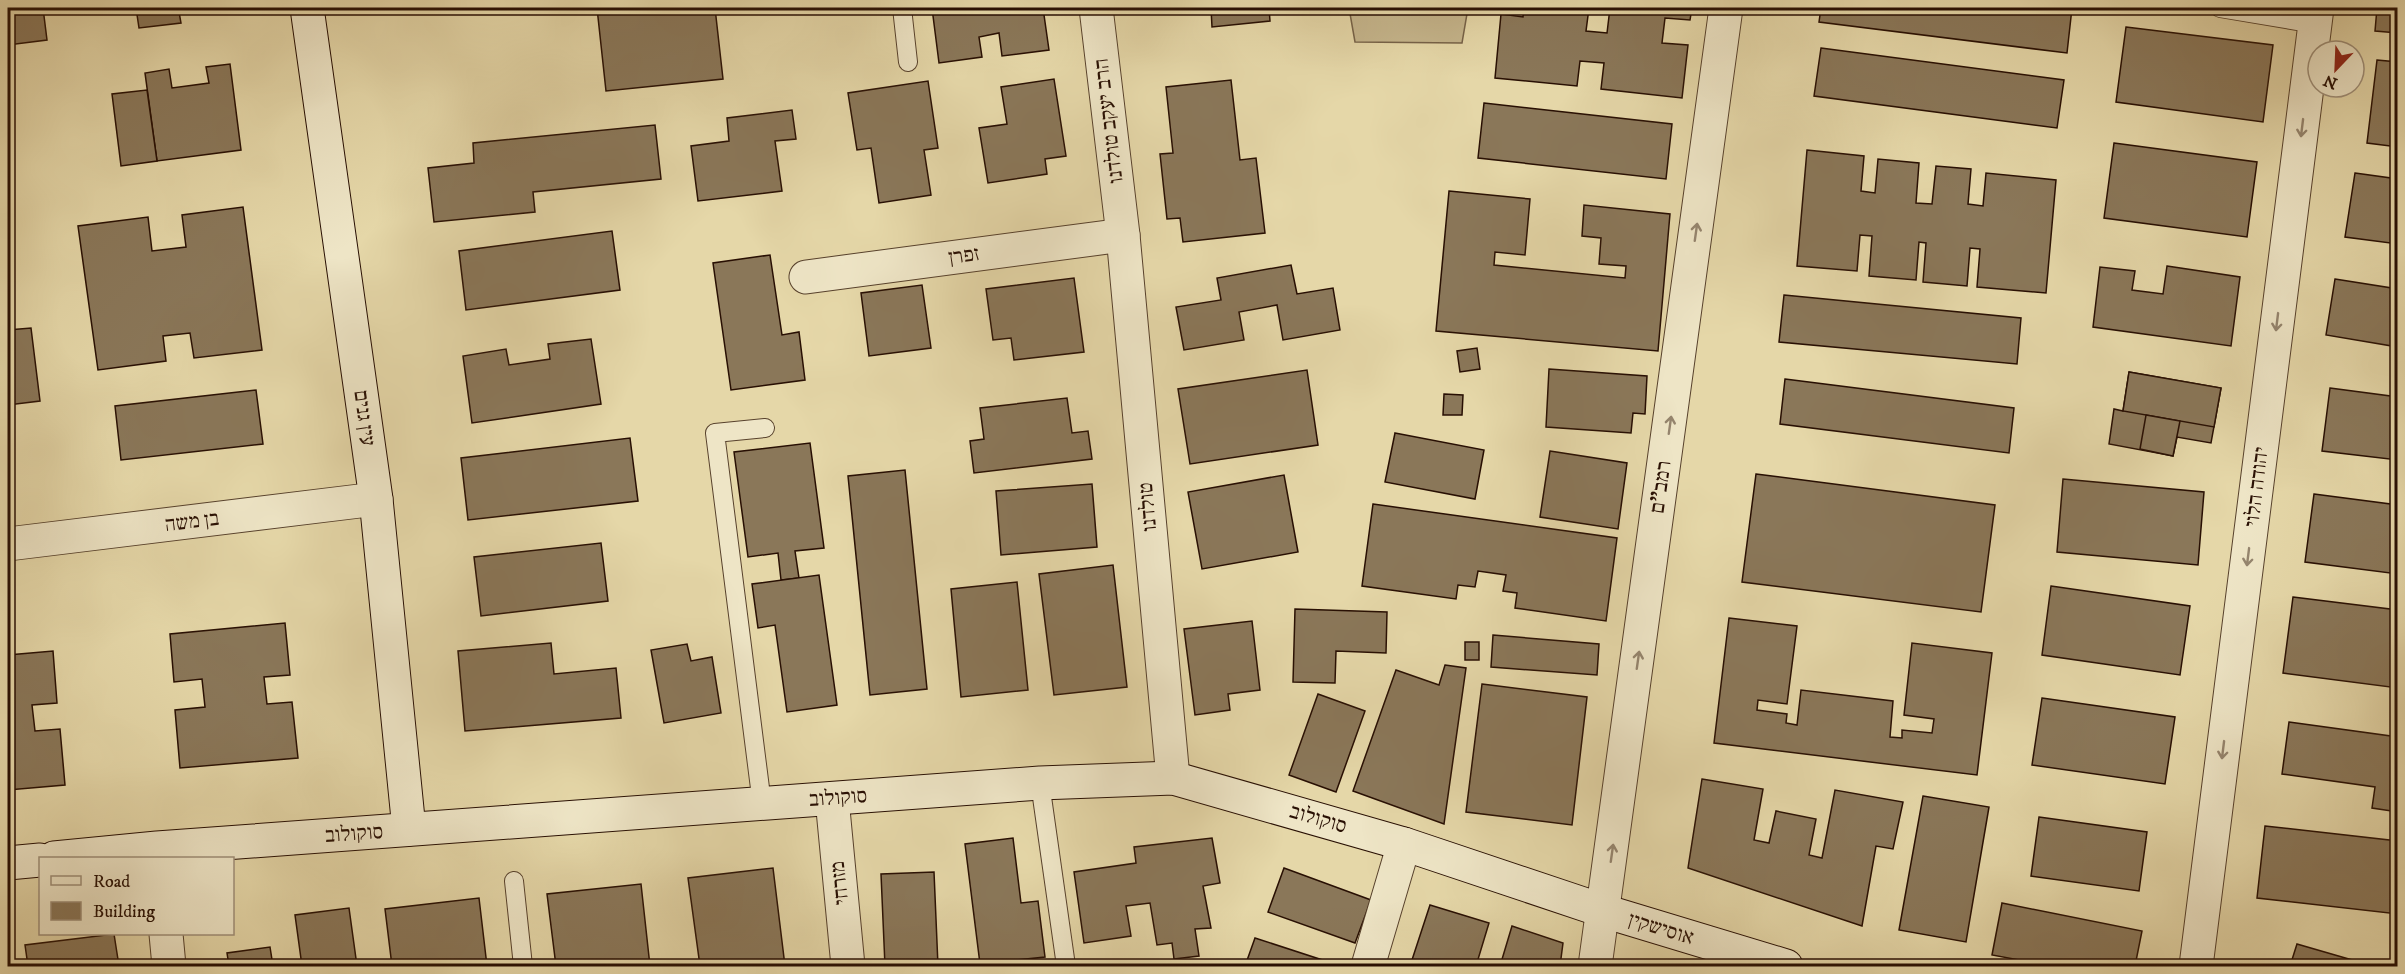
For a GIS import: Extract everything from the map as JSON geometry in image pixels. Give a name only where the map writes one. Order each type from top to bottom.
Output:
[{"type":"street","name":"עין גנים","points":[[307,8],[376,500],[410,829]]},
{"type":"street","name":"הרב יעקב טולדנו","points":[[1096,8],[1123,235]]},
{"type":"street","name":"רמב\"ם","points":[[1595,966],[1726,8]]},
{"type":"street","name":"יהודה הלוי","points":[[2196,966],[2316,16]]},
{"type":"street","name":"זפרן","points":[[806,277],[1123,235]]},
{"type":"street","name":"טולדנו","points":[[1123,235],[1173,778]]},
{"type":"street","name":"בן משה","points":[[8,544],[376,500]]},
{"type":"street","name":"סוקולוב","points":[[75,857],[158,853],[410,829],[1040,783],[1173,778],[1404,844],[1604,911]]},
{"type":"street","name":"מזרחי","points":[[832,799],[848,966]]},
{"type":"street","points":[[1368,966],[1404,844]]},
{"type":"street","points":[[8,863],[39,860]]},
{"type":"street","name":"אוסישקין","points":[[1604,911],[1786,966]]},
{"type":"street","points":[[166,935],[169,966]]},
{"type":"lane","points":[[902,8],[908,62]]},
{"type":"lane","points":[[2220,8],[2316,16]]},
{"type":"lane","points":[[762,804],[715,433],[765,428]]},
{"type":"lane","points":[[1040,783],[1066,966]]},
{"type":"lane","points":[[514,881],[523,966]]},
{"type":"shaded area","points":[[1349,8],[1468,8],[1462,43],[1355,42]]},
{"type":"building","points":[[8,8],[43,8],[47,40],[8,45]]},
{"type":"building","points":[[136,8],[219,8],[179,12],[181,23],[139,28]]},
{"type":"building","points":[[417,8],[438,8],[418,11]]},
{"type":"building","points":[[597,8],[715,8],[723,79],[606,91]]},
{"type":"building","points":[[932,8],[1043,8],[1049,50],[1002,56],[999,33],[979,37],[982,57],[939,63]]},
{"type":"building","points":[[1211,8],[1269,8],[1270,21],[1212,27]]},
{"type":"building","points":[[1524,8],[1589,8],[1586,31],[1607,33],[1610,8],[1692,8],[1690,20],[1665,18],[1662,43],[1688,45],[1682,98],[1601,89],[1604,63],[1580,61],[1577,86],[1495,78],[1501,14],[1523,17]]},
{"type":"building","points":[[1821,8],[2072,8],[2067,53],[1819,22]]},
{"type":"building","points":[[2377,8],[2398,8],[2398,33],[2375,31]]},
{"type":"building","points":[[2126,27],[2273,45],[2263,122],[2116,102]]},
{"type":"building","points":[[1821,48],[2064,80],[2057,128],[1814,96]]},
{"type":"building","points":[[2377,60],[2398,62],[2398,147],[2367,143]]},
{"type":"building","points":[[9,64],[14,100],[8,100]]},
{"type":"building","points":[[230,64],[241,150],[157,161],[145,73],[169,69],[172,88],[209,83],[206,67]]},
{"type":"building","points":[[1054,79],[1066,156],[1045,159],[1047,174],[988,183],[979,128],[1007,124],[1001,87]]},
{"type":"building","points":[[1231,80],[1240,160],[1256,158],[1265,233],[1183,242],[1180,218],[1167,219],[1160,154],[1173,153],[1166,87]]},
{"type":"building","points":[[928,81],[938,148],[924,150],[931,195],[879,203],[871,148],[857,150],[848,93]]},
{"type":"building","points":[[147,90],[157,161],[121,166],[112,94]]},
{"type":"building","points":[[1484,103],[1672,124],[1666,179],[1478,158]]},
{"type":"building","points":[[792,110],[796,139],[775,141],[782,191],[698,201],[691,146],[729,141],[727,118]]},
{"type":"building","points":[[655,125],[661,179],[533,192],[535,212],[434,222],[428,168],[474,163],[473,143]]},
{"type":"building","points":[[2114,143],[2257,162],[2247,237],[2104,218]]},
{"type":"building","points":[[1807,150],[1864,156],[1861,191],[1875,193],[1878,159],[1919,163],[1916,203],[1932,204],[1936,166],[1971,169],[1968,204],[1983,206],[1986,173],[2056,180],[2046,293],[1977,287],[1980,249],[1970,248],[1967,286],[1923,282],[1926,243],[1919,242],[1916,280],[1869,276],[1872,236],[1860,235],[1857,271],[1797,266]]},
{"type":"building","points":[[2355,173],[2398,179],[2398,244],[2345,237]]},
{"type":"building","points":[[1449,191],[1530,199],[1525,255],[1495,252],[1494,265],[1625,278],[1626,266],[1599,264],[1601,238],[1582,236],[1584,205],[1670,214],[1658,351],[1436,331]]},
{"type":"building","points":[[243,207],[262,350],[194,358],[190,333],[163,336],[166,361],[98,370],[78,226],[148,217],[152,251],[186,247],[182,215]]},
{"type":"building","points":[[612,231],[620,290],[466,310],[459,251]]},
{"type":"building","points":[[770,255],[782,335],[799,332],[805,380],[731,390],[713,263]]},
{"type":"building","points":[[1291,265],[1297,294],[1333,288],[1340,330],[1283,340],[1277,305],[1239,312],[1244,340],[1184,350],[1176,307],[1221,300],[1217,278]]},
{"type":"building","points":[[2167,266],[2240,277],[2231,346],[2093,327],[2100,267],[2135,271],[2132,290],[2163,294]]},
{"type":"building","points":[[1074,278],[1084,352],[1014,360],[1011,338],[993,340],[986,289]]},
{"type":"building","points":[[2335,279],[2398,289],[2398,347],[2326,335]]},
{"type":"building","points":[[922,285],[931,348],[869,356],[861,293]]},
{"type":"building","points":[[1784,295],[2021,318],[2017,364],[1779,342]]},
{"type":"building","points":[[31,328],[40,401],[8,405],[8,330]]},
{"type":"building","points":[[591,339],[601,404],[472,423],[463,356],[506,349],[509,365],[550,359],[548,344]]},
{"type":"building","points":[[1477,348],[1480,369],[1460,372],[1457,351]]},
{"type":"building","points":[[1549,369],[1647,376],[1645,414],[1633,413],[1631,433],[1546,427]]},
{"type":"building","points":[[1307,370],[1318,445],[1190,464],[1178,389]]},
{"type":"building","points":[[2129,372],[2221,388],[2211,443],[2177,437],[2173,456],[2109,444],[2114,409],[2123,411]]},
{"type":"building","points":[[2129,372],[2221,388],[2214,427],[2123,411]]},
{"type":"building","points":[[1785,379],[2014,408],[2009,453],[1780,424]]},
{"type":"building","points":[[2330,388],[2398,397],[2398,460],[2322,451]]},
{"type":"building","points":[[256,390],[263,444],[121,460],[115,406]]},
{"type":"building","points":[[1444,394],[1463,395],[1462,415],[1443,415]]},
{"type":"building","points":[[1067,398],[1072,433],[1088,431],[1092,459],[974,473],[970,441],[984,439],[980,408]]},
{"type":"building","points":[[2146,415],[2180,421],[2173,456],[2140,449]]},
{"type":"building","points":[[1395,433],[1484,450],[1475,499],[1385,482]]},
{"type":"building","points":[[630,438],[638,501],[468,520],[461,458]]},
{"type":"building","points":[[810,443],[824,548],[795,551],[799,578],[781,580],[778,553],[748,557],[734,452]]},
{"type":"building","points":[[1550,451],[1627,463],[1618,529],[1540,517]]},
{"type":"building","points":[[905,470],[927,689],[870,695],[848,476]]},
{"type":"building","points":[[1756,474],[1995,505],[1981,612],[1742,582]]},
{"type":"building","points":[[1284,475],[1298,552],[1202,569],[1188,492]]},
{"type":"building","points":[[2063,479],[2204,492],[2198,565],[2057,552]]},
{"type":"building","points":[[1092,484],[1097,547],[1001,555],[996,491]]},
{"type":"building","points":[[2314,494],[2398,505],[2398,574],[2305,562]]},
{"type":"building","points":[[1373,504],[1617,538],[1606,621],[1515,608],[1517,593],[1503,591],[1506,575],[1478,571],[1475,587],[1458,585],[1456,599],[1362,586]]},
{"type":"building","points":[[601,543],[608,601],[481,616],[474,557]]},
{"type":"building","points":[[1113,565],[1127,687],[1054,695],[1039,574]]},
{"type":"building","points":[[819,575],[837,705],[787,712],[775,625],[758,628],[752,584]]},
{"type":"building","points":[[1017,582],[1028,690],[961,697],[951,589]]},
{"type":"building","points":[[2051,586],[2190,606],[2180,675],[2042,655]]},
{"type":"building","points":[[2293,597],[2398,610],[2398,688],[2283,673]]},
{"type":"building","points":[[1295,609],[1387,612],[1386,653],[1336,651],[1335,683],[1293,682]]},
{"type":"building","points":[[1729,618],[1797,626],[1787,704],[1758,700],[1757,710],[1787,714],[1786,723],[1797,725],[1801,690],[1893,701],[1890,737],[1902,738],[1902,730],[1932,733],[1934,719],[1904,715],[1912,643],[1992,653],[1977,775],[1714,743]]},
{"type":"building","points":[[1252,621],[1260,690],[1228,694],[1230,710],[1195,715],[1184,629]]},
{"type":"building","points":[[285,623],[290,675],[264,677],[267,704],[292,702],[298,758],[180,768],[175,710],[205,707],[202,679],[174,682],[170,634]]},
{"type":"building","points":[[1493,635],[1599,644],[1597,675],[1491,667]]},
{"type":"building","points":[[1465,642],[1479,642],[1479,660],[1465,660]]},
{"type":"building","points":[[551,643],[554,674],[616,668],[621,718],[465,731],[458,651]]},
{"type":"building","points":[[687,644],[691,661],[712,657],[721,713],[664,723],[651,650]]},
{"type":"building","points":[[53,651],[57,703],[32,705],[35,731],[60,729],[65,785],[8,790],[8,655]]},
{"type":"building","points":[[1445,665],[1466,668],[1444,824],[1353,791],[1396,670],[1439,685]]},
{"type":"building","points":[[1482,684],[1587,697],[1572,825],[1466,812]]},
{"type":"building","points":[[1318,694],[1365,711],[1336,792],[1289,775]]},
{"type":"building","points":[[2042,698],[2175,717],[2165,784],[2032,765]]},
{"type":"building","points":[[2289,722],[2398,737],[2398,812],[2372,808],[2375,787],[2282,774]]},
{"type":"building","points":[[1702,779],[1763,789],[1754,840],[1769,843],[1776,811],[1816,819],[1809,855],[1822,858],[1835,790],[1903,802],[1893,849],[1876,846],[1862,926],[1688,868]]},
{"type":"building","points":[[1923,796],[1989,807],[1966,942],[1899,930]]},
{"type":"building","points":[[2039,817],[2147,832],[2139,891],[2031,876]]},
{"type":"building","points":[[2265,826],[2398,841],[2398,914],[2257,898]]},
{"type":"building","points":[[1013,838],[1021,903],[1038,901],[1045,957],[980,964],[965,844]]},
{"type":"building","points":[[1212,838],[1220,883],[1203,886],[1211,928],[1195,929],[1199,956],[1174,959],[1172,943],[1157,945],[1150,903],[1126,906],[1131,936],[1084,943],[1074,872],[1136,863],[1134,847]]},
{"type":"building","points":[[773,868],[785,966],[700,966],[688,878]]},
{"type":"building","points":[[1284,868],[1371,900],[1355,943],[1268,912]]},
{"type":"building","points":[[934,872],[938,966],[885,966],[881,874]]},
{"type":"building","points":[[641,884],[650,966],[556,966],[547,894]]},
{"type":"building","points":[[479,898],[487,966],[392,966],[385,909]]},
{"type":"building","points":[[2002,903],[2142,931],[2135,966],[2052,966],[1992,955]]},
{"type":"building","points":[[1430,905],[1489,923],[1476,966],[1410,966]]},
{"type":"building","points":[[349,908],[357,966],[302,966],[295,915]]},
{"type":"building","points":[[1512,926],[1563,943],[1560,966],[1500,966]]},
{"type":"building","points":[[114,935],[119,966],[28,966],[25,945]]},
{"type":"building","points":[[1255,938],[1341,966],[1245,966]]},
{"type":"building","points":[[2297,944],[2373,966],[2290,966]]},
{"type":"building","points":[[270,947],[273,966],[229,966],[227,953]]}]
